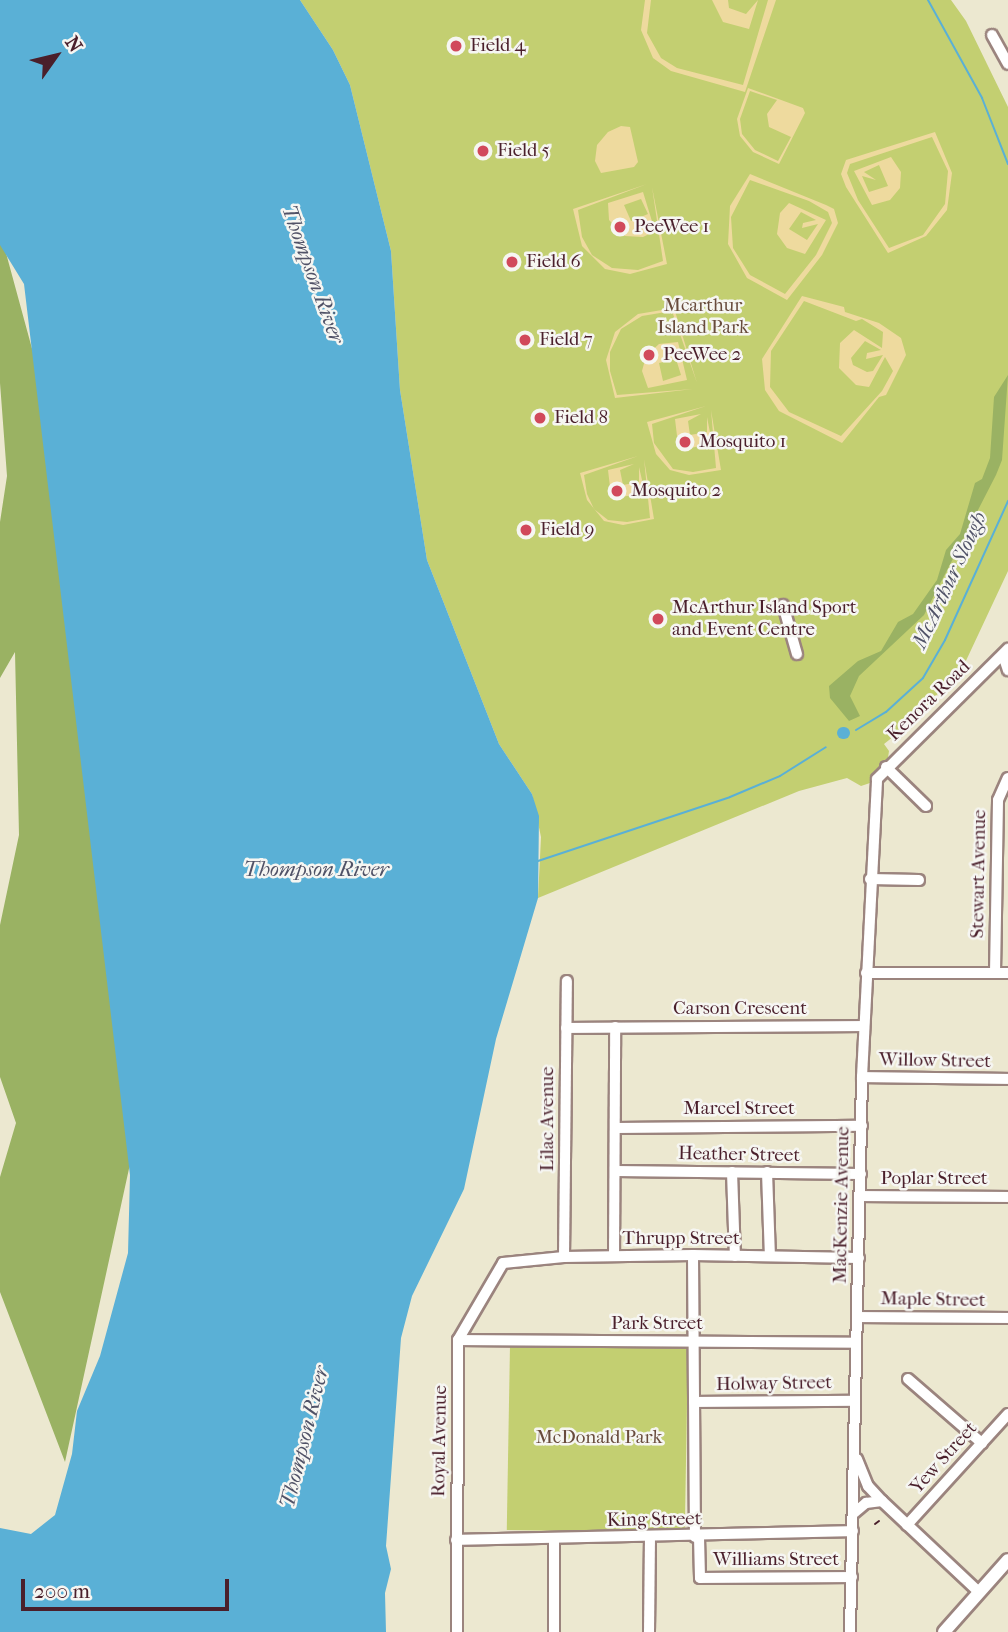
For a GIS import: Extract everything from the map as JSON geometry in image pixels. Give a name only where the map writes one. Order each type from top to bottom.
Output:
[{"type":"main road","points":[[944,1632],[1008,1560]]},
{"type":"street","points":[[992,35],[1008,64]]},
{"type":"street","points":[[783,605],[797,654]]},
{"type":"street","points":[[1005,652],[1008,670]]},
{"type":"street","name":"Kenora Road","points":[[877,779],[886,767],[1005,652]]},
{"type":"street","points":[[886,767],[926,806]]},
{"type":"street","name":"Stewart Avenue","points":[[995,973],[998,800],[1008,778]]},
{"type":"street","name":"MacKenzie Avenue","points":[[850,1632],[862,1077],[877,779]]},
{"type":"street","points":[[870,879],[919,880]]},
{"type":"street","points":[[866,973],[1008,973]]},
{"type":"street","name":"Lilac Avenue","points":[[564,1257],[567,981]]},
{"type":"street","name":"Carson Crescent","points":[[566,1028],[864,1026]]},
{"type":"street","points":[[614,1256],[615,1027]]},
{"type":"street","name":"Willow Street","points":[[862,1077],[1008,1079]]},
{"type":"street","name":"Marcel Street","points":[[616,1128],[862,1126]]},
{"type":"street","name":"Heather Street","points":[[616,1171],[861,1174]]},
{"type":"street","points":[[732,1172],[735,1255]]},
{"type":"street","points":[[767,1172],[770,1256]]},
{"type":"street","name":"Poplar Street","points":[[860,1196],[1008,1197]]},
{"type":"street","points":[[694,1255],[697,1537]]},
{"type":"street","name":"Thrupp Street","points":[[458,1340],[503,1264],[564,1257],[614,1256],[859,1258]]},
{"type":"street","name":"Maple Street","points":[[857,1317],[1008,1318]]},
{"type":"street","name":"Park Street","points":[[458,1340],[856,1343]]},
{"type":"street","name":"Royal Avenue","points":[[457,1632],[458,1340]]},
{"type":"street","points":[[908,1379],[982,1443]]},
{"type":"street","name":"Holway Street","points":[[694,1402],[854,1401]]},
{"type":"street","name":"Yew Street","points":[[907,1525],[1008,1415]]},
{"type":"street","points":[[853,1447],[860,1472],[881,1501],[979,1592]]},
{"type":"street","points":[[853,1513],[866,1503],[881,1501]]},
{"type":"street","name":"King Street","points":[[456,1540],[697,1537],[853,1531]]},
{"type":"street","name":"Williams Street","points":[[697,1537],[700,1578],[852,1577]]},
{"type":"street","points":[[649,1632],[650,1538]]},
{"type":"street","points":[[554,1539],[554,1632]]},
{"type":"green space","name":"Mcarthur Island Park","points":[[300,0],[951,0],[966,21],[1008,107],[1008,571],[964,665],[913,721],[884,744],[889,751],[885,778],[861,786],[847,778],[799,791],[538,898],[541,837],[532,794],[499,744],[427,560],[400,390],[391,251],[350,85],[333,50]]},
{"type":"green space","points":[[0,231],[43,389],[156,1045],[65,1462],[0,1292],[0,1177],[16,1123],[0,1077],[0,925],[19,835],[15,652],[0,678],[0,522],[7,476],[0,383]]},
{"type":"green space","points":[[1008,375],[1002,460],[996,475],[924,615],[859,676],[850,696],[860,716],[849,721],[830,698],[829,686],[858,661],[881,651],[898,622],[913,614],[937,580],[946,550],[960,534],[975,483],[982,479],[990,458],[994,397]]},
{"type":"green space","name":"McDonald Park","points":[[510,1345],[688,1348],[685,1533],[507,1530]]},
{"type":"sand","points":[[645,0],[651,0],[647,33],[661,58],[677,68],[743,85],[768,0],[776,0],[745,92],[671,71],[653,58],[641,30]]},
{"type":"sand","points":[[712,0],[728,0],[729,8],[746,14],[758,0],[749,29],[723,22]]},
{"type":"sand","points":[[748,88],[803,108],[805,113],[779,164],[753,152],[740,136],[737,119]],"holes":[[[750,91],[777,100],[767,114],[769,127],[791,137],[778,161],[755,150],[742,134],[740,119]]]},
{"type":"sand","points":[[621,126],[630,127],[638,162],[634,167],[601,173],[595,161],[597,145],[608,132]]},
{"type":"sand","points":[[935,132],[952,173],[947,210],[926,236],[888,253],[846,187],[841,174],[846,160]],"holes":[[[932,137],[948,171],[945,204],[923,235],[889,248],[858,200],[847,173],[850,164]]]},
{"type":"sand","points":[[891,157],[901,172],[900,188],[890,200],[872,205],[854,171]],"holes":[[[879,165],[888,186],[869,192],[862,176],[876,180],[864,172]]]},
{"type":"sand","points":[[750,174],[834,209],[838,223],[822,255],[787,300],[747,278],[728,244],[730,206]],"holes":[[[750,180],[809,201],[828,212],[832,223],[816,255],[785,294],[750,275],[733,248],[731,217]]]},
{"type":"sand","points":[[647,184],[578,210],[582,237],[592,255],[612,268],[638,270],[663,261],[652,187],[667,264],[630,274],[605,269],[582,246],[573,209]]},
{"type":"sand","points":[[643,192],[655,231],[643,237],[625,236],[609,220],[608,203]],"holes":[[[641,199],[648,214],[631,221],[624,205]]]},
{"type":"sand","points":[[789,203],[826,220],[805,254],[787,248],[777,234],[780,213]],"holes":[[[801,212],[816,220],[803,223],[802,228],[818,224],[807,240],[789,229]]]},
{"type":"sand","points":[[802,296],[844,307],[845,312],[879,323],[901,338],[906,355],[886,395],[879,397],[842,443],[779,411],[765,390],[762,359]],"holes":[[[804,301],[856,321],[862,319],[883,332],[882,348],[854,330],[840,343],[839,368],[856,385],[869,387],[885,357],[893,371],[882,391],[841,436],[789,412],[770,387],[771,351]],[[865,341],[881,350],[867,353],[866,359],[883,355],[873,371],[867,372],[853,365],[851,358]]]},
{"type":"sand","points":[[674,308],[697,383],[672,311],[642,316],[621,329],[610,352],[610,371],[617,395],[693,389],[615,398],[606,360],[615,332],[638,314]]},
{"type":"sand","points":[[678,342],[687,380],[648,388],[642,371],[646,356],[659,344]],"holes":[[[676,359],[681,375],[663,381],[659,363]]]},
{"type":"sand","points":[[706,406],[652,424],[654,443],[673,469],[693,472],[716,468],[711,410],[721,470],[689,475],[670,470],[656,454],[647,422]]},
{"type":"sand","points":[[701,414],[688,421],[690,435],[707,432],[707,417],[712,443],[691,448],[677,436],[675,419]]},
{"type":"sand","points":[[638,456],[584,475],[587,494],[594,508],[587,500],[580,473]]},
{"type":"sand","points":[[644,459],[654,519],[623,525],[604,521],[595,510],[608,520],[627,522],[650,518]]},
{"type":"sand","points":[[634,464],[620,470],[623,485],[639,482],[639,467],[645,493],[621,497],[610,487],[608,470]]},
{"type":"water","name":"Thompson River","points":[[0,0],[300,0],[333,50],[350,85],[391,251],[400,390],[427,560],[499,744],[532,794],[539,816],[538,898],[496,1039],[464,1189],[412,1296],[401,1338],[386,1546],[391,1569],[385,1593],[386,1632],[0,1632],[0,1528],[31,1534],[55,1515],[72,1454],[77,1411],[100,1356],[128,1253],[130,1175],[24,284],[0,245]]},
{"type":"waterway","name":"McArthur Slough","points":[[928,0],[982,98],[1008,164]]},
{"type":"waterway","name":"McArthur Slough","points":[[856,730],[886,712],[923,678],[945,640],[1008,501]]},
{"type":"waterway","points":[[538,861],[730,797],[780,776],[826,747]]},
{"type":"railway","points":[[875,1524],[879,1521]]},
{"type":"place","name":"Field 4","points":[[456,46]]},
{"type":"place","name":"Field 5","points":[[483,151]]},
{"type":"place","name":"PeeWee 1","points":[[620,227]]},
{"type":"place","name":"Field 6","points":[[512,262]]},
{"type":"place","name":"Field 7","points":[[525,340]]},
{"type":"place","name":"PeeWee 2","points":[[649,355]]},
{"type":"place","name":"Field 8","points":[[540,418]]},
{"type":"place","name":"Mosquito 1","points":[[685,442]]},
{"type":"place","name":"Mosquito 2","points":[[617,491]]},
{"type":"place","name":"Field 9","points":[[526,530]]},
{"type":"place","name":"McArthur Island Sport and Event Centre","points":[[658,619]]}]
